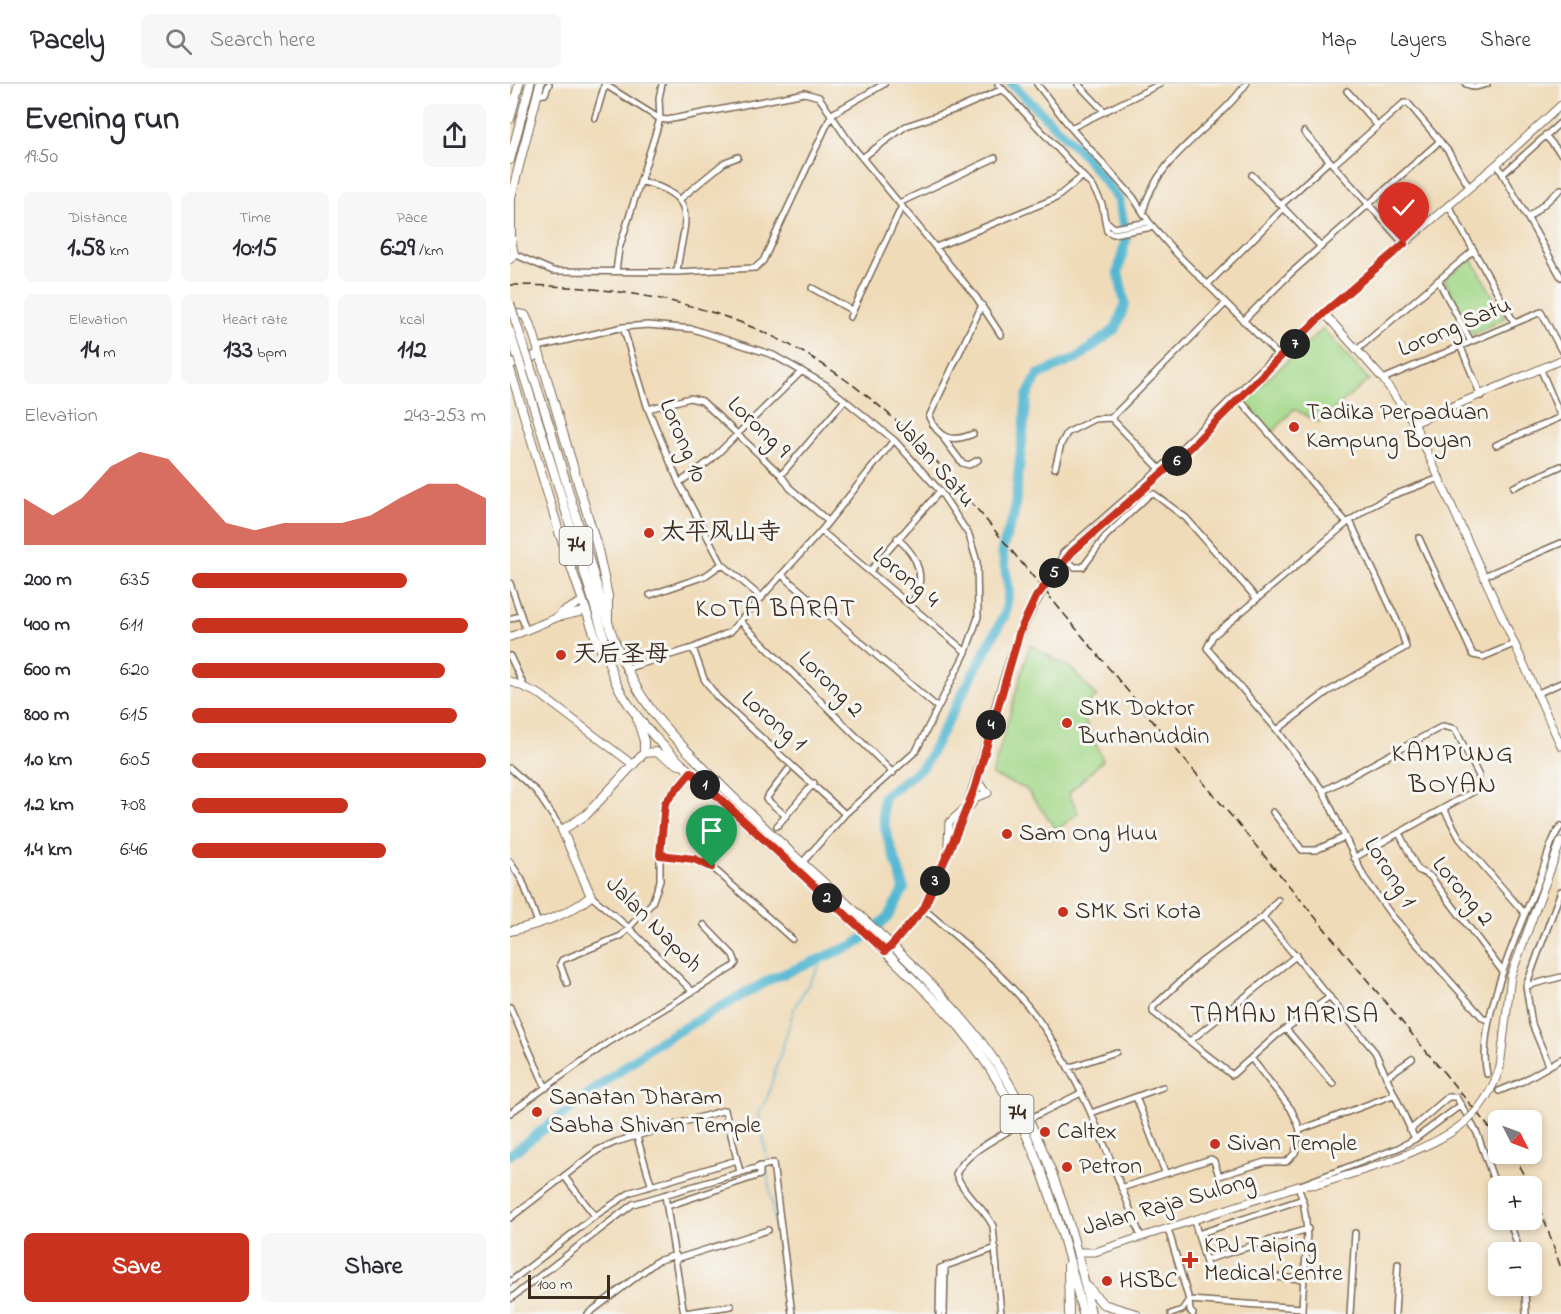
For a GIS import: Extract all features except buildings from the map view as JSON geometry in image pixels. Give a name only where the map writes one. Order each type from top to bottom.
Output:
[{"type":"main road","points":[[510,119],[519,84]]},
{"type":"main road","points":[[510,160],[530,84]]},
{"type":"main road","points":[[512,257],[511,197],[540,84]]},
{"type":"main road","name":"74","points":[[510,304],[604,637],[607,662],[617,685],[633,711],[691,772],[885,946],[960,1028],[1025,1121],[1048,1162],[1077,1252],[1091,1314]]},
{"type":"main road","points":[[510,313],[525,315],[538,350],[598,550],[608,596],[608,628]]},
{"type":"main road","name":"74","points":[[510,332],[545,428],[608,628],[624,669],[649,707],[721,786],[866,928]]},
{"type":"main road","points":[[510,363],[524,363],[538,350]]},
{"type":"main road","points":[[510,369],[560,535],[586,611],[607,662]]},
{"type":"main road","points":[[641,720],[648,719],[649,707]]},
{"type":"main road","points":[[633,711],[644,741],[644,753]]},
{"type":"main road","points":[[562,830],[585,815],[644,753],[656,752],[691,772]]},
{"type":"main road","name":"Jalan Napoh","points":[[562,830],[591,896]]},
{"type":"main road","points":[[510,931],[538,923],[581,905],[591,896]]},
{"type":"main road","name":"74","points":[[1025,1121],[1066,1243],[1083,1314]]},
{"type":"main road","points":[[1066,1243],[1069,1314]]},
{"type":"main road","points":[[1086,1284],[1103,1304],[1136,1314]]},
{"type":"street","points":[[537,95],[545,94],[549,84]]},
{"type":"street","points":[[595,118],[605,84],[660,119],[682,118],[805,93],[819,97],[832,114],[838,127],[982,305],[1001,335]]},
{"type":"street","points":[[616,271],[619,249],[660,119],[659,98],[662,84]]},
{"type":"street","points":[[512,257],[553,271],[677,272],[755,268],[763,261],[832,114],[884,84]]},
{"type":"street","points":[[1036,84],[1143,212],[1151,225],[1207,285],[1279,356]]},
{"type":"street","points":[[1078,84],[1104,111]]},
{"type":"street","points":[[1071,128],[1160,84]]},
{"type":"street","points":[[1466,84],[1475,87],[1487,84]]},
{"type":"street","points":[[1143,212],[1148,193],[1164,168],[1246,85]]},
{"type":"street","points":[[862,158],[906,126],[960,108],[1000,87],[1083,176],[1100,198],[1107,231],[1151,225]]},
{"type":"street","points":[[1347,91],[1378,126]]},
{"type":"street","points":[[1207,285],[1283,206],[1331,163],[1408,103],[1440,141],[1469,187]]},
{"type":"street","points":[[1440,478],[1384,500],[1348,522],[1257,599],[1186,518],[1159,496],[1150,494],[1106,536],[1083,567],[1075,567],[1064,560],[1063,553],[1161,471],[1324,313],[1497,164],[1561,105]]},
{"type":"street","points":[[1503,174],[1561,122]]},
{"type":"street","points":[[1304,132],[1404,244]]},
{"type":"street","points":[[1545,135],[1561,154]]},
{"type":"street","points":[[1243,321],[1321,246],[1440,141]]},
{"type":"street","points":[[680,199],[725,162],[738,157]]},
{"type":"street","points":[[849,317],[900,205],[995,158]]},
{"type":"street","points":[[1497,164],[1561,277]]},
{"type":"street","points":[[1252,175],[1321,246]]},
{"type":"street","points":[[936,247],[1056,198],[1083,176]]},
{"type":"street","points":[[640,181],[668,191],[680,199],[686,219],[677,272]]},
{"type":"street","points":[[1528,218],[1561,189]]},
{"type":"street","points":[[1449,205],[1514,322]]},
{"type":"street","points":[[1358,349],[1474,250]]},
{"type":"street","points":[[1438,280],[1470,340]]},
{"type":"street","points":[[812,288],[853,311]]},
{"type":"street","points":[[1055,468],[1061,444],[1067,433],[1094,419],[1111,418],[1225,303]]},
{"type":"street","points":[[978,460],[969,465],[962,463],[929,417],[982,305]]},
{"type":"street","name":"Lorong Satu","points":[[1383,379],[1470,340],[1541,312],[1561,350]]},
{"type":"street","points":[[1324,313],[1383,379],[1414,423],[1561,746]]},
{"type":"street","name":"Jalan Satu","points":[[538,350],[623,327],[668,325],[700,331],[773,355],[802,371],[845,400],[894,440],[940,491],[964,524],[977,562],[978,616],[966,652],[916,752],[845,814],[802,863]]},
{"type":"street","name":"Lorong 10","points":[[623,327],[648,409],[679,483],[722,564],[762,598]]},
{"type":"street","points":[[1460,345],[1481,396]]},
{"type":"street","points":[[885,946],[924,908],[964,816],[1016,640],[1036,597],[1072,552],[1239,399],[1279,356]]},
{"type":"street","points":[[1414,423],[1561,360]]},
{"type":"street","points":[[1496,445],[1561,417],[1541,370]]},
{"type":"street","points":[[679,483],[711,460],[802,371]]},
{"type":"street","name":"Lorong 9","points":[[648,409],[682,400],[696,399],[708,404],[781,475],[790,488],[828,521]]},
{"type":"street","points":[[1239,399],[1348,522],[1399,625],[1406,647],[1327,692],[1276,730]]},
{"type":"street","points":[[781,475],[845,400]]},
{"type":"street","points":[[1111,418],[1161,471]]},
{"type":"street","points":[[943,437],[959,439],[973,434]]},
{"type":"street","points":[[624,669],[693,648],[730,632],[820,531],[894,440]]},
{"type":"street","points":[[1514,487],[1561,466]]},
{"type":"street","points":[[870,571],[940,491]]},
{"type":"street","name":"Lorong 4","points":[[820,531],[966,652]]},
{"type":"street","points":[[897,538],[911,550],[919,569],[920,587],[910,605]]},
{"type":"street","points":[[1419,538],[1476,658],[1514,644]]},
{"type":"street","points":[[1484,576],[1561,543]]},
{"type":"street","points":[[650,595],[705,576],[722,564]]},
{"type":"street","points":[[782,575],[937,707]]},
{"type":"street","points":[[510,583],[526,630]]},
{"type":"street","name":"Lorong 1","points":[[1257,599],[1213,636],[1207,648],[1276,730],[1323,791],[1354,858],[1392,916],[1489,1021]]},
{"type":"street","points":[[558,617],[562,612],[583,601]]},
{"type":"street","points":[[510,638],[558,617],[586,611]]},
{"type":"street","points":[[510,619],[521,615]]},
{"type":"street","name":"Lorong 2","points":[[741,622],[893,773]]},
{"type":"street","name":"Lorong 1","points":[[693,648],[704,680],[717,697],[814,783],[845,814]]},
{"type":"street","points":[[510,656],[524,686]]},
{"type":"street","points":[[511,682],[541,695],[632,764]]},
{"type":"street","points":[[1536,694],[1561,683]]},
{"type":"street","points":[[1323,791],[1443,726],[1455,729],[1480,784],[1479,789],[1354,858]]},
{"type":"street","name":"Jalan Napoh","points":[[510,768],[536,790],[562,830]]},
{"type":"street","points":[[786,816],[766,799],[788,771]]},
{"type":"street","points":[[567,983],[560,964],[562,960],[614,940],[629,928],[658,893],[665,803],[691,772]]},
{"type":"street","points":[[964,816],[977,797],[987,793],[979,784],[978,772]]},
{"type":"street","points":[[777,826],[814,783]]},
{"type":"street","points":[[946,856],[949,824],[967,806]]},
{"type":"street","points":[[1444,809],[1460,839],[1525,914]]},
{"type":"street","points":[[1273,812],[1302,850],[1316,850],[1345,837]]},
{"type":"street","points":[[1487,1074],[1485,1055],[1489,1021],[1503,972],[1561,826]]},
{"type":"street","name":"Lorong 2","points":[[1399,833],[1418,870],[1430,876],[1503,972]]},
{"type":"street","name":"Jalan Raja Sulong","points":[[1077,1252],[1095,1252],[1298,1186],[1320,1184],[1389,1162],[1440,1140],[1464,1124],[1490,1095],[1500,1067],[1511,976],[1561,842]]},
{"type":"street","points":[[660,855],[694,859],[712,867],[792,939]]},
{"type":"street","points":[[510,862],[522,880],[538,923]]},
{"type":"street","points":[[1549,1065],[1532,1024],[1526,986],[1561,891]]},
{"type":"street","name":"Jalan Napoh","points":[[591,896],[629,928],[693,991]]},
{"type":"street","points":[[1278,900],[1263,917],[1201,962],[1153,1007],[1153,1012],[1232,1075],[1286,1029],[1330,997]]},
{"type":"street","points":[[924,908],[1015,991],[1029,1008],[1068,1068],[1091,1113],[1141,1238]]},
{"type":"street","points":[[1263,917],[1297,955],[1375,1052],[1415,1139]]},
{"type":"street","points":[[510,1113],[609,1042],[734,965],[736,960],[733,955],[704,925]]},
{"type":"street","points":[[1190,1041],[1297,955]]},
{"type":"street","points":[[1526,986],[1561,976]]},
{"type":"street","points":[[510,1007],[546,1088]]},
{"type":"street","points":[[1286,1029],[1333,1084]]},
{"type":"street","points":[[1068,1068],[1116,1052]]},
{"type":"street","points":[[1121,1188],[1211,1159],[1214,1161],[1219,1176],[1265,1162],[1286,1162],[1295,1153],[1299,1130],[1291,1110],[1251,1059]]},
{"type":"street","points":[[1386,1077],[1413,1059]]},
{"type":"street","points":[[1499,1091],[1561,1059]]},
{"type":"street","points":[[1091,1113],[1163,1087]]},
{"type":"street","points":[[1001,1314],[993,1226],[988,1216],[964,1191],[956,1174],[960,1165],[972,1155],[1025,1121],[1081,1093]]},
{"type":"street","points":[[1299,1130],[1393,1095]]},
{"type":"street","points":[[1136,1097],[1165,1172]]},
{"type":"street","points":[[1410,1130],[1448,1097],[1456,1097],[1477,1133],[1492,1176]]},
{"type":"street","points":[[1189,1300],[1281,1307],[1302,1311],[1308,1229],[1303,1199],[1298,1186],[1415,1139],[1461,1105]]},
{"type":"street","points":[[510,1218],[598,1150],[725,1110],[740,1172]]},
{"type":"street","points":[[637,1137],[651,1184]]},
{"type":"street","points":[[510,1282],[595,1216],[631,1192],[651,1184],[737,1160]]},
{"type":"street","points":[[510,1299],[633,1204],[773,1163],[792,1314]]},
{"type":"street","points":[[668,1206],[760,1175],[760,1167]]},
{"type":"street","points":[[564,1176],[595,1216]]},
{"type":"street","points":[[665,1195],[684,1314],[731,1306]]},
{"type":"street","points":[[1198,1233],[1303,1199]]},
{"type":"street","points":[[1194,1220],[1205,1260],[1215,1273],[1304,1279]]},
{"type":"street","points":[[1168,1229],[1193,1314]]},
{"type":"street","points":[[1205,1260],[1308,1229]]},
{"type":"street","points":[[588,1314],[657,1261],[768,1230]]},
{"type":"street","points":[[1350,1314],[1355,1233]]},
{"type":"street","points":[[943,1267],[996,1248]]},
{"type":"street","points":[[1395,1314],[1398,1264]]},
{"type":"street","points":[[939,1314],[943,1267]]},
{"type":"street","points":[[943,1267],[944,1314]]},
{"type":"street","points":[[1525,1296],[1526,1314]]},
{"type":"street","points":[[1171,1314],[1182,1310],[1189,1300]]},
{"type":"street","points":[[1277,1314],[1281,1307]]},
{"type":"green space","points":[[1472,259],[1505,318],[1473,335],[1444,278]]},
{"type":"green space","points":[[1323,329],[1369,380],[1318,422],[1294,409],[1272,433],[1244,400]]},
{"type":"green space","points":[[1030,645],[1072,669],[1097,697],[1079,707],[1103,760],[1069,793],[1078,813],[1057,830],[1026,789],[992,775]]},
{"type":"waterway","points":[[510,1155],[653,1045],[771,979],[856,944],[887,918],[904,889],[883,819],[884,796],[924,766],[1005,614],[1009,590],[1002,550],[1014,514],[1027,396],[1038,375],[1079,357],[1116,328],[1125,304],[1118,272],[1126,239],[1119,200],[1085,156],[1012,84]]},
{"type":"waterway","points":[[767,1158],[759,1113],[767,1098],[795,1006],[825,957]]},
{"type":"waterway","points":[[767,1170],[787,1314]]},
{"type":"railway","points":[[510,285],[620,292],[671,301],[720,315],[767,334],[812,358],[857,388],[901,425],[931,455],[977,509],[1488,1126]]},
{"type":"railway","points":[[1519,1164],[1525,1176]]},
{"type":"railway","points":[[1542,1215],[1561,1268]]},
{"type":"place","name":"Tadika Perpaduan Kampung Boyan","points":[[1294,427]]},
{"type":"place","name":"太平风山寺","points":[[649,533]]},
{"type":"place","name":"天后圣母","points":[[561,655]]},
{"type":"place","name":"SMK Doktor Burhanuddin","points":[[1067,723]]},
{"type":"place","name":"Sam Ong Huu","points":[[1007,834]]},
{"type":"place","name":"SMK Sri Kota","points":[[1063,912]]},
{"type":"place","name":"Sanatan Dharam Sabha Shivan Temple","points":[[537,1112]]},
{"type":"place","name":"Caltex","points":[[1045,1132]]},
{"type":"place","name":"Sivan Temple","points":[[1215,1144]]},
{"type":"place","name":"Petron","points":[[1067,1167]]},
{"type":"place","name":"KPJ Taiping Medical Centre","points":[[1190,1260]]},
{"type":"place","name":"HSBC","points":[[1107,1281]]},
{"type":"district","name":"KOTA BARAT","points":[[776,610]]},
{"type":"district","name":"KAMPUNG BOYAN","points":[[1453,770]]},
{"type":"district","name":"TAMAN MARISA","points":[[1285,1016]]},
{"type":"route","points":[[712,867],[694,859],[660,855],[665,803],[691,772],[885,951],[891,946],[924,908],[964,816],[974,790],[1010,660],[1020,631],[1036,597],[1083,541],[1186,452],[1324,313],[1404,244]]}]
